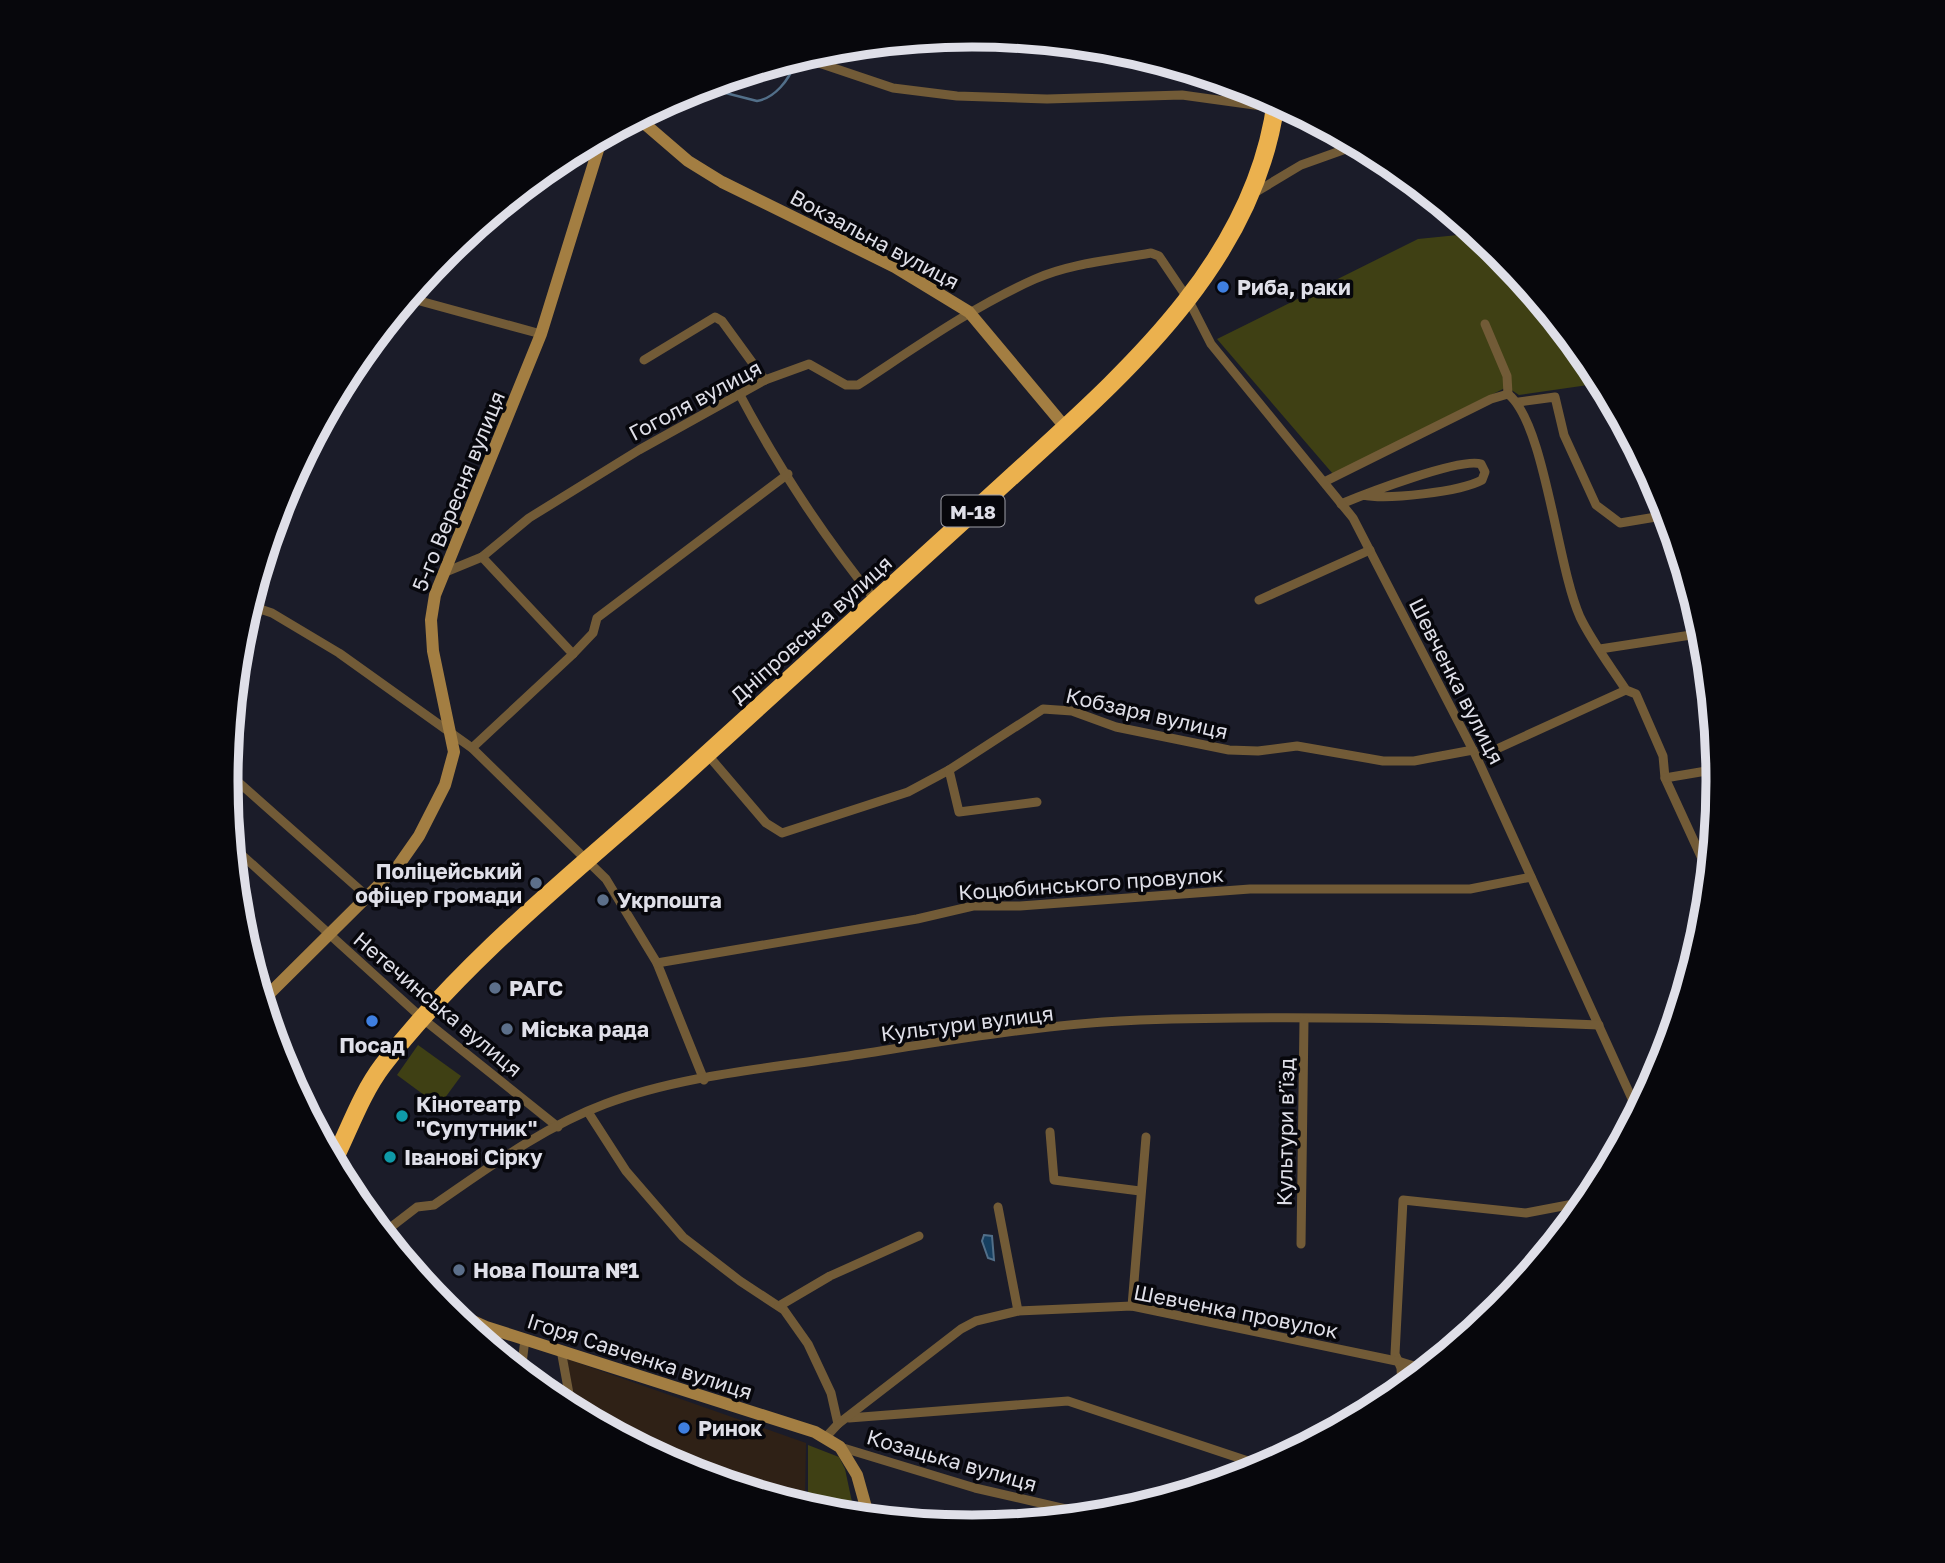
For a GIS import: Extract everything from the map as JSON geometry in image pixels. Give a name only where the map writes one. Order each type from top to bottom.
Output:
[{"type":"highway","name":"Дніпровська вулиця","points":[[338,1151],[374,1079],[424,1019],[500,938],[876,601],[1065,427],[1142,352],[1188,299],[1222,247],[1250,196],[1264,159],[1274,112]]},
{"type":"street","points":[[819,63],[893,88],[957,96],[1047,99],[1182,94],[1251,102]]},
{"type":"street","name":"Вокзальна вулиця","points":[[645,124],[688,161],[722,182],[895,267],[969,312],[1065,427]]},
{"type":"street","points":[[1250,196],[1301,165],[1345,149]]},
{"type":"street","name":"5-го Вересня вулиця","points":[[268,990],[398,866],[445,785],[454,752],[433,651],[430,620],[443,573],[541,334],[598,150]]},
{"type":"street","name":"Шевченка вулиця","points":[[969,312],[1037,278],[1084,265],[1151,253],[1159,256],[1188,299],[1211,344],[1353,518],[1475,754],[1633,1101]]},
{"type":"street","points":[[417,300],[541,334]]},
{"type":"street","name":"Гоголя вулиця","points":[[443,573],[482,556],[529,518],[639,450],[765,380],[809,364],[846,385],[858,385],[969,312]]},
{"type":"street","points":[[644,360],[715,317],[722,321],[765,380]]},
{"type":"street","points":[[1485,324],[1507,376],[1508,394]]},
{"type":"street","points":[[1324,482],[1490,399],[1508,394]]},
{"type":"street","points":[[1508,394],[1519,402],[1537,450],[1548,503],[1580,617],[1626,690],[1636,694],[1663,756],[1665,778],[1702,859]]},
{"type":"street","points":[[740,395],[846,563],[876,601]]},
{"type":"street","points":[[1519,402],[1555,397],[1564,435],[1596,505],[1620,523],[1657,517]]},
{"type":"street","points":[[1341,504],[1363,495],[1464,463],[1481,464],[1485,472],[1482,480],[1454,488],[1395,496],[1363,495]]},
{"type":"street","points":[[472,748],[573,654],[593,632],[597,618],[691,544],[788,474]]},
{"type":"street","points":[[1259,600],[1370,550]]},
{"type":"street","points":[[482,556],[573,654]]},
{"type":"street","points":[[258,613],[260,605]]},
{"type":"street","points":[[260,609],[272,613],[339,653],[472,748],[606,879],[624,904],[657,963],[704,1080]]},
{"type":"street","points":[[1600,649],[1692,635]]},
{"type":"street","name":"Кобзаря вулиця","points":[[707,754],[766,823],[782,833],[908,792],[949,770],[1043,709],[1072,711],[1116,727],[1229,750],[1258,751],[1297,746],[1383,761],[1414,761],[1475,754],[1626,690]]},
{"type":"street","points":[[949,770],[959,812],[1037,802]]},
{"type":"street","points":[[1665,778],[1707,771]]},
{"type":"street","points":[[238,782],[368,897]]},
{"type":"street","name":"Нетечинська вулиця","points":[[243,856],[424,1019],[558,1127]]},
{"type":"street","name":"Коцюбинського провулок","points":[[657,963],[917,919],[974,906],[1020,906],[1250,888],[1470,889],[1531,877]]},
{"type":"street","name":"Культури вулиця","points":[[390,1228],[417,1207],[434,1205],[523,1145],[588,1112],[647,1090],[704,1080],[977,1037],[1138,1020],[1458,1020],[1599,1025]]},
{"type":"street","name":"Культури в’їзд","points":[[1301,1244],[1304,1020]]},
{"type":"street","points":[[588,1112],[626,1171],[683,1237],[779,1306],[807,1344],[831,1393],[838,1424]]},
{"type":"street","points":[[1050,1132],[1054,1180],[1140,1191]]},
{"type":"street","points":[[1132,1306],[1146,1137]]},
{"type":"street","points":[[1400,1377],[1395,1354],[1402,1200],[1526,1213],[1572,1204]]},
{"type":"street","points":[[998,1207],[1018,1311]]},
{"type":"street","points":[[779,1306],[830,1276],[919,1236]]},
{"type":"street","name":"Шевченка провулок","points":[[825,1438],[838,1424],[848,1419],[961,1329],[976,1321],[1018,1311],[1132,1306],[1416,1366]]},
{"type":"street","name":"Ігоря Савченка вулиця","points":[[472,1319],[525,1339],[815,1432],[839,1447]]},
{"type":"street","points":[[522,1361],[525,1339]]},
{"type":"street","points":[[561,1350],[569,1395]]},
{"type":"street","points":[[848,1419],[1068,1401],[1249,1461]]},
{"type":"street","points":[[839,1447],[857,1475],[866,1507]]},
{"type":"street","name":"Козацька вулиця","points":[[839,1447],[975,1488],[1066,1509]]},
{"type":"shaded area","points":[[1464,235],[1525,297],[1590,385],[1519,395],[1507,387],[1333,474],[1217,339],[1418,239]]},
{"type":"shaded area","points":[[418,1045],[461,1076],[439,1106],[397,1075]]},
{"type":"shaded area","name":"Ринок","points":[[567,1359],[806,1443],[805,1496],[736,1477],[692,1460],[648,1440],[574,1398]]},
{"type":"shaded area","points":[[808,1445],[839,1457],[845,1469],[853,1505],[808,1497]]},
{"type":"water","points":[[984,1235],[992,1236],[994,1260],[988,1258],[982,1241]]},
{"type":"waterway","points":[[721,92],[757,101],[764,99],[780,87],[792,70]]},
{"type":"place","name":"Риба, раки","points":[[1223,287]]},
{"type":"place","name":"Поліцейський офіцер громади","points":[[536,883]]},
{"type":"place","name":"Укрпошта","points":[[603,900]]},
{"type":"place","name":"РАГС","points":[[495,988]]},
{"type":"place","name":"Посад","points":[[372,1021]]},
{"type":"place","name":"Міська рада","points":[[507,1029]]},
{"type":"place","name":"Кінотеатр \"Супутник\"","points":[[402,1116]]},
{"type":"place","name":"Іванові Сірку","points":[[390,1157]]},
{"type":"place","name":"Нова Пошта №1","points":[[459,1270]]},
{"type":"place","name":"Ринок","points":[[684,1428]]}]
